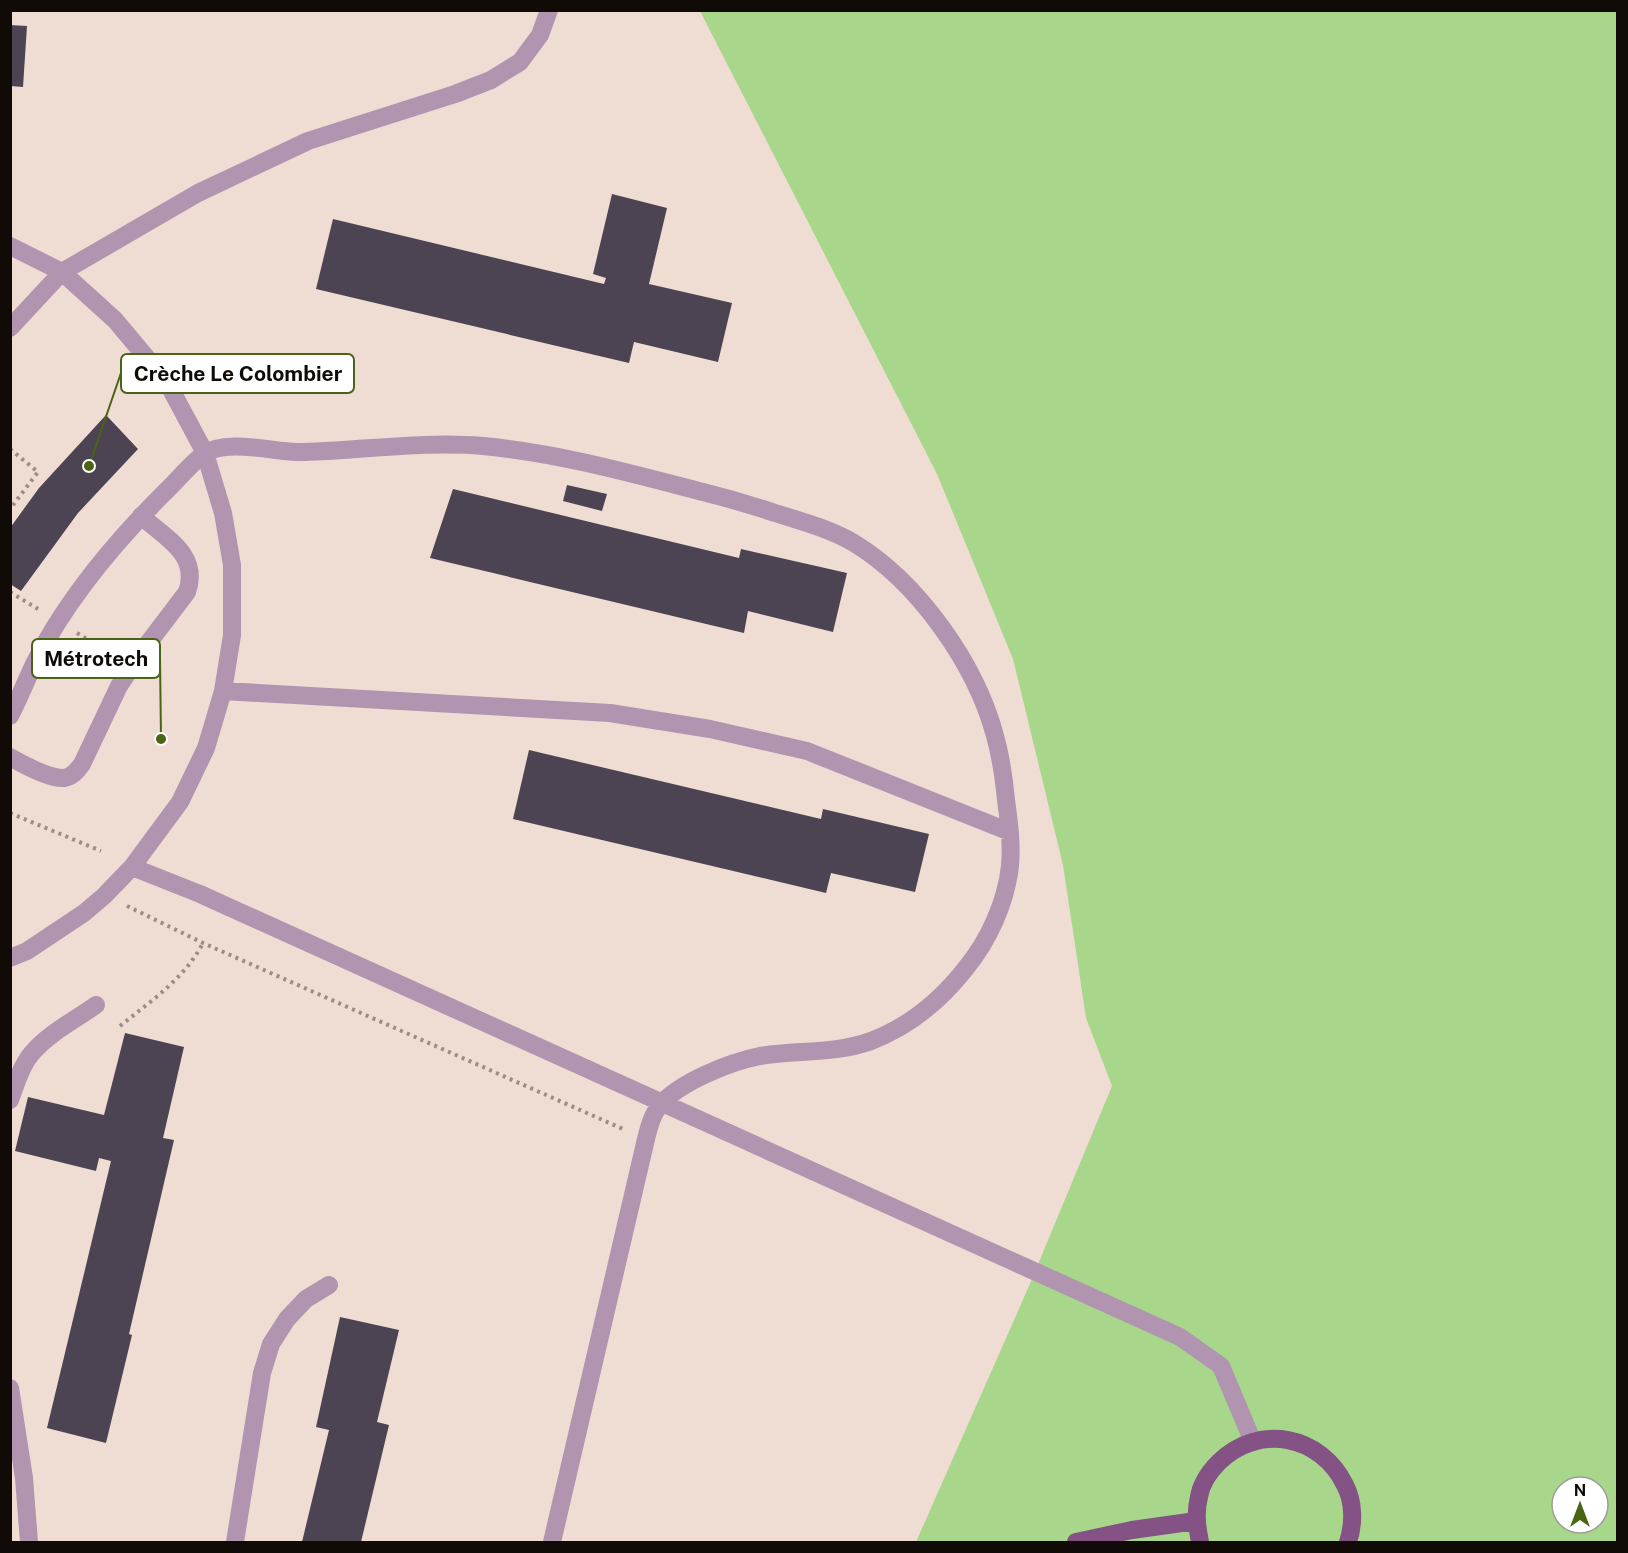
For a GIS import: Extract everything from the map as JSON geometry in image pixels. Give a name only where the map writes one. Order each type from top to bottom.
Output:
[{"type":"main road","points":[[1200,1542],[1196,1521],[1199,1495],[1210,1471],[1229,1453],[1253,1442],[1277,1438],[1300,1443],[1322,1454],[1338,1471],[1349,1493],[1353,1517],[1351,1542]]},
{"type":"main road","points":[[1076,1542],[1132,1530],[1196,1521]]},
{"type":"lane","points":[[10,328],[62,272],[198,193],[308,141],[491,80],[520,62],[540,35],[549,10]]},
{"type":"lane","points":[[10,246],[62,272],[115,320],[167,382],[205,453],[223,513],[232,565],[232,635],[223,691],[206,748],[180,802],[132,867],[104,896],[84,913],[27,951],[10,958]]},
{"type":"lane","points":[[10,716],[35,662],[58,622],[89,578],[141,516],[205,453],[224,446],[299,452],[477,445],[525,450],[573,459],[725,497],[811,524],[853,543],[896,576],[929,613],[958,653],[979,691],[994,733],[1004,778],[1010,832],[1010,867],[990,932],[974,959],[951,987],[921,1014],[896,1030],[867,1042],[830,1051],[762,1056],[736,1062],[678,1090],[661,1104],[651,1120],[646,1139],[552,1542]]},
{"type":"lane","points":[[10,757],[51,776],[64,778],[75,774],[119,686],[187,592],[191,581],[186,556],[141,516]]},
{"type":"lane","points":[[223,691],[610,713],[710,729],[807,751],[1010,832]]},
{"type":"lane","points":[[132,867],[211,899],[1180,1337],[1221,1366],[1253,1442]]},
{"type":"lane","points":[[10,1100],[18,1077],[31,1054],[48,1037],[96,1005]]},
{"type":"lane","points":[[235,1542],[262,1373],[272,1344],[286,1319],[306,1299],[329,1285]]},
{"type":"lane","points":[[10,1388],[24,1478],[29,1542]]},
{"type":"path","points":[[10,449],[38,472],[10,509]]},
{"type":"path","points":[[10,592],[24,600]]},
{"type":"path","points":[[10,813],[101,851]]},
{"type":"path","points":[[104,896],[203,943],[646,1139]]},
{"type":"path","points":[[120,1026],[178,979],[195,959],[203,943]]},
{"type":"green space","points":[[700,11],[1617,11],[1617,1542],[916,1542],[1029,1286],[1112,1086],[1086,1018],[1063,865],[1013,659],[937,474]]},
{"type":"building","points":[[10,25],[27,26],[23,87],[10,86]]},
{"type":"building","points":[[612,194],[667,208],[649,284],[732,303],[718,362],[634,342],[629,363],[316,289],[333,219],[604,284],[606,278],[593,274]]},
{"type":"building","points":[[106,415],[138,449],[78,513],[21,591],[10,584],[10,528],[39,488]]},
{"type":"building","points":[[567,485],[607,494],[602,511],[563,501]]},
{"type":"building","points":[[453,489],[739,558],[741,549],[847,573],[833,632],[748,611],[744,633],[430,558]]},
{"type":"building","points":[[529,750],[821,819],[823,809],[929,834],[915,892],[831,873],[826,893],[513,819]]},
{"type":"building","points":[[125,1033],[184,1047],[163,1138],[174,1140],[106,1443],[47,1428],[111,1161],[99,1158],[96,1171],[15,1151],[28,1097],[104,1115]]},
{"type":"building","points":[[340,1317],[399,1330],[377,1422],[389,1425],[361,1542],[302,1542],[329,1430],[316,1427]]},
{"type":"place","name":"Crèche Le Colombier","points":[[89,466]]},
{"type":"place","name":"Métrotech","points":[[161,739]]}]
